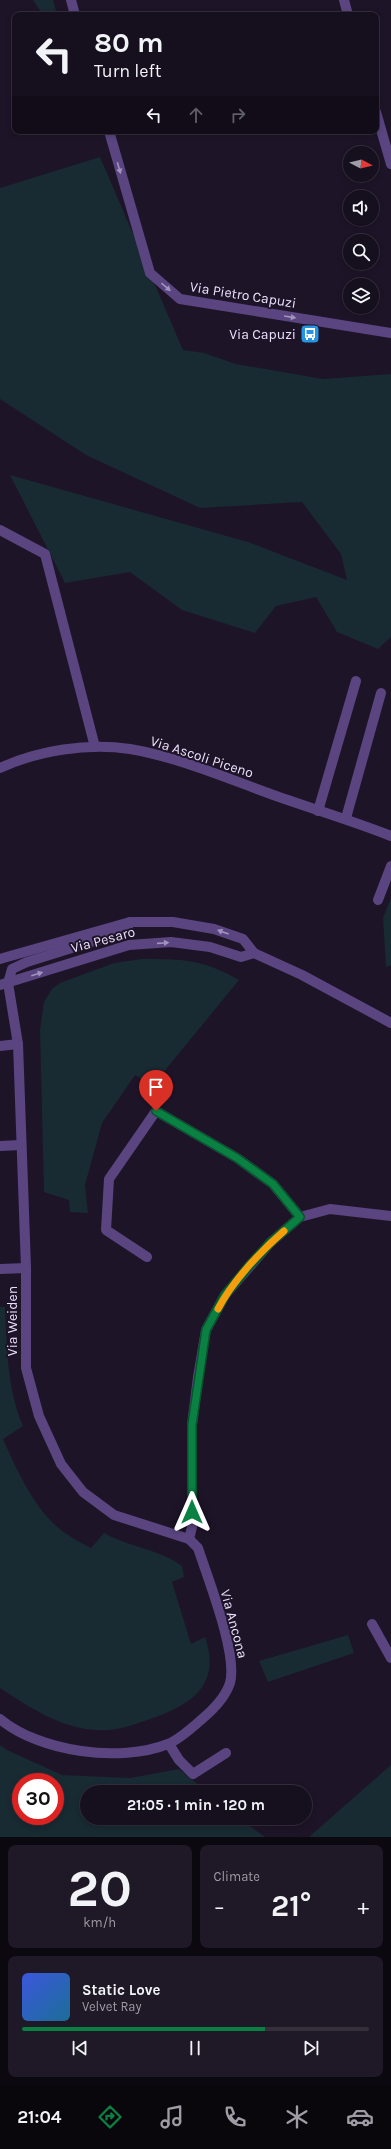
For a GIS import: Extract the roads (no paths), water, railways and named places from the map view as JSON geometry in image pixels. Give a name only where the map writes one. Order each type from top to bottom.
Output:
[{"type":"street","points":[[71,0],[74,12]]},
{"type":"street","points":[[344,0],[347,12]]},
{"type":"street","points":[[379,122],[391,164]]},
{"type":"street","name":"Via Pietro Capuzi","points":[[109,134],[150,273],[180,299],[391,333]]},
{"type":"street","points":[[0,530],[45,554],[95,747]]},
{"type":"street","points":[[318,811],[356,681]]},
{"type":"street","points":[[346,818],[381,693]]},
{"type":"street","name":"Via Ascoli Piceno","points":[[0,768],[44,752],[95,747],[130,749],[161,757],[318,811],[346,818],[391,836]]},
{"type":"street","points":[[378,900],[391,866]]},
{"type":"street","name":"Via Pesaro","points":[[4,984],[12,969],[27,962],[126,931],[130,922]]},
{"type":"street","name":"Via Pesaro","points":[[0,959],[130,922],[173,922],[214,929],[243,939],[254,953],[302,975],[391,1023]]},
{"type":"street","name":"Via Pesaro","points":[[4,984],[129,945],[171,942],[210,947],[241,957],[254,953]]},
{"type":"street","name":"Via Weiden","points":[[4,984],[18,1044],[26,1268],[26,1368],[39,1416],[61,1464],[83,1492],[114,1515],[188,1539],[198,1548]]},
{"type":"street","points":[[0,1046],[18,1044]]},
{"type":"street","points":[[147,1257],[106,1230],[109,1179],[156,1111],[237,1158],[273,1184],[300,1217]]},
{"type":"street","points":[[0,1146],[21,1145]]},
{"type":"street","points":[[188,1539],[192,1527],[192,1425],[206,1330],[225,1295],[271,1242],[300,1217],[330,1209],[391,1216]]},
{"type":"street","points":[[0,1269],[26,1268]]},
{"type":"street","name":"Via Ancona","points":[[0,1719],[8,1725],[42,1742],[87,1752],[131,1752],[169,1744],[193,1727],[219,1704],[230,1684],[232,1668],[229,1648],[198,1548]]},
{"type":"street","points":[[372,1624],[391,1658]]},
{"type":"street","points":[[169,1744],[179,1760],[193,1774],[226,1753]]},
{"type":"place","name":"Via Capuzi","points":[[310,334]]}]
